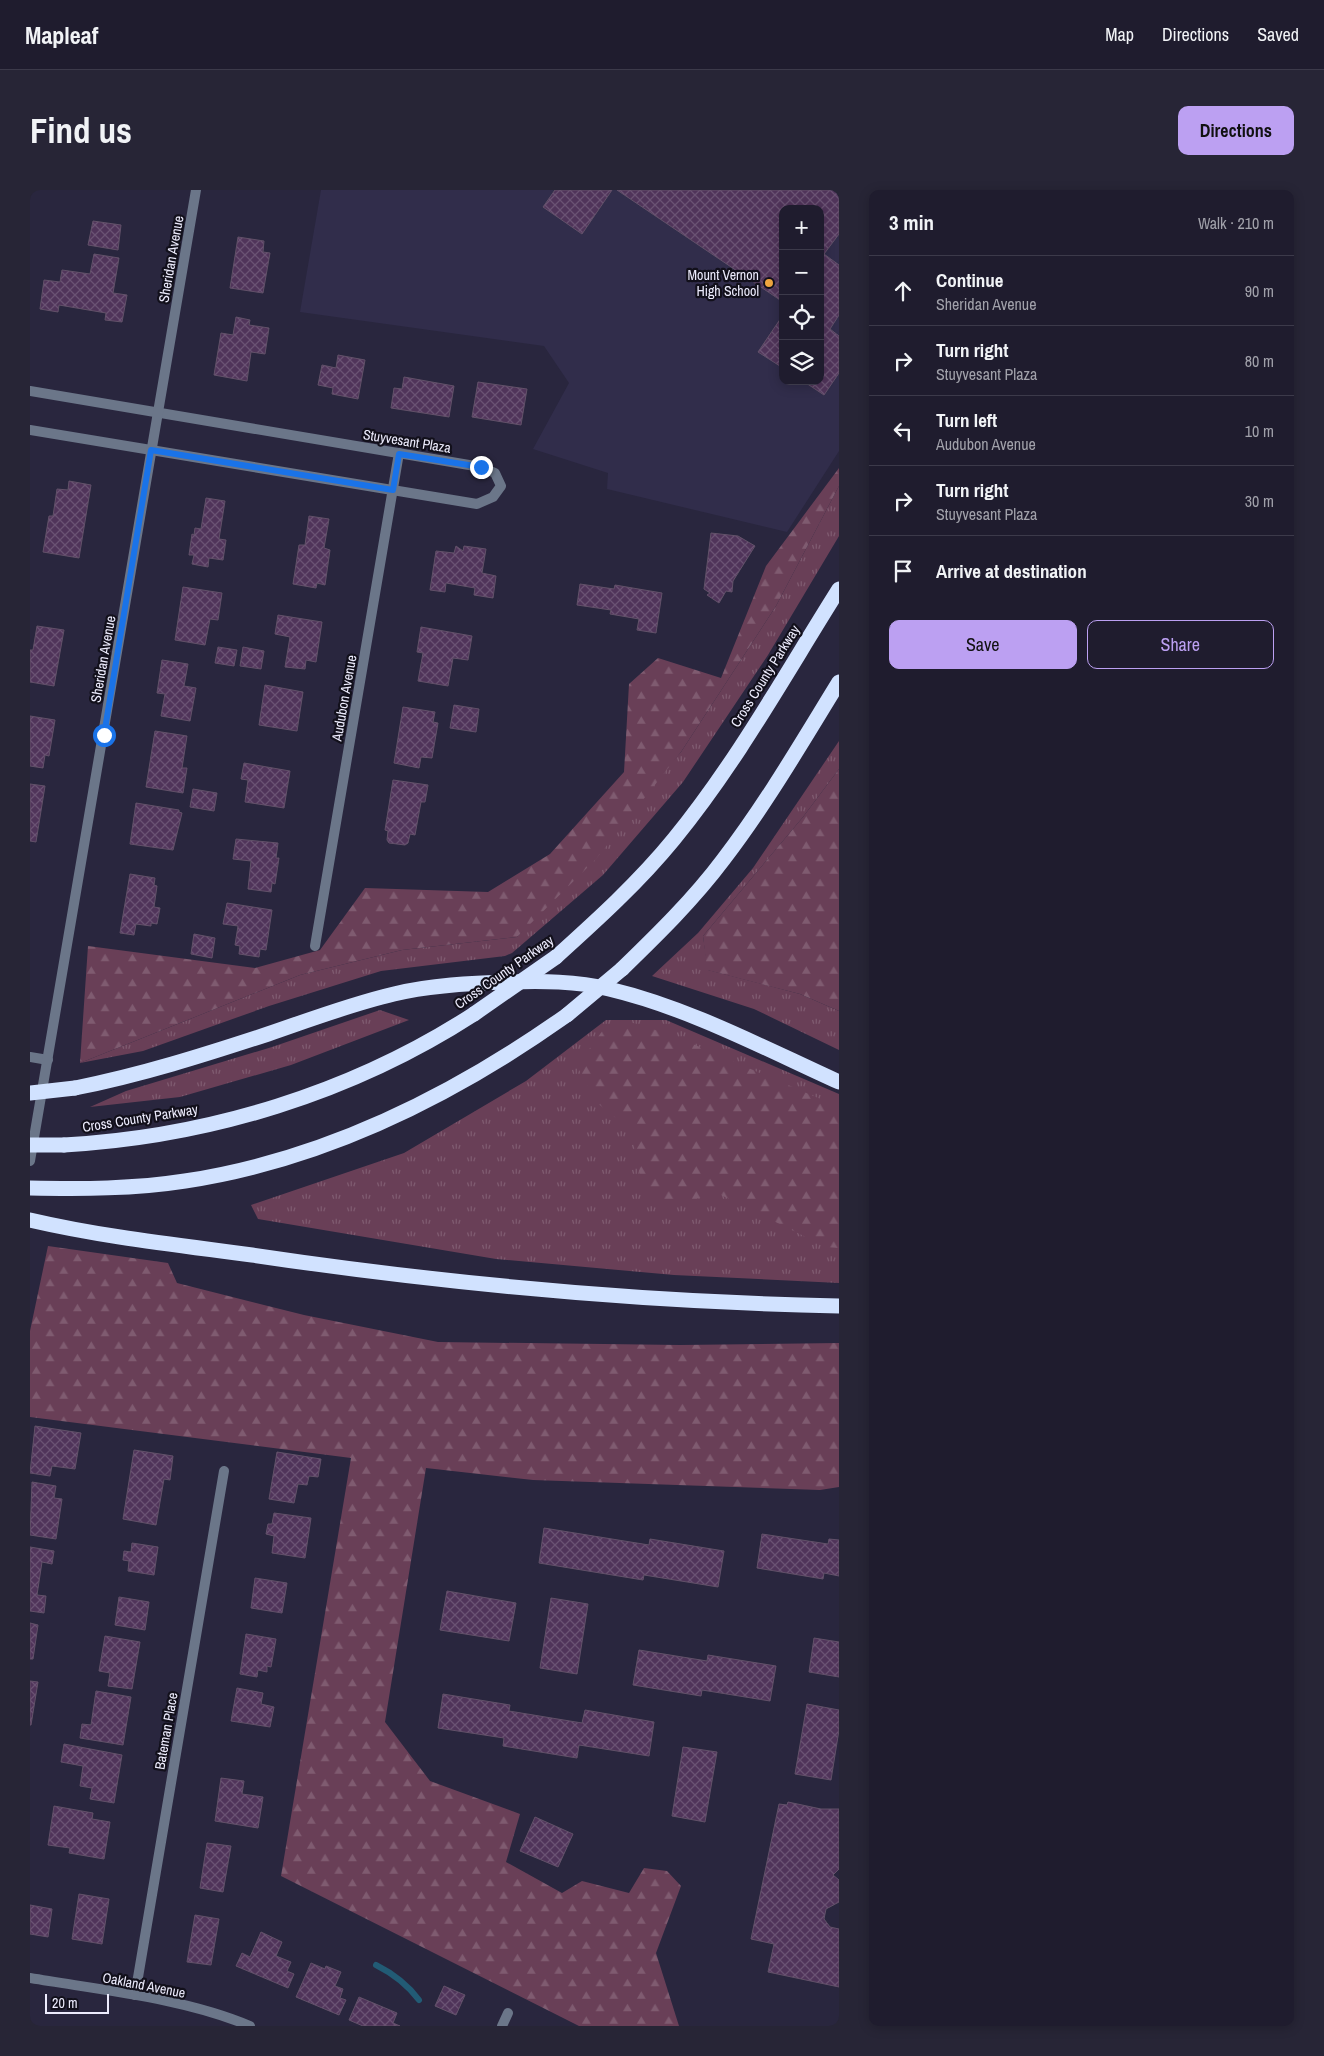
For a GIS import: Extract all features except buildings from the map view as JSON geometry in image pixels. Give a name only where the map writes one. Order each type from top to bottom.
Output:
[{"type":"highway","name":"Cross County Parkway","points":[[30,1145],[108,1142],[176,1131],[260,1112],[338,1086],[410,1052],[474,1014],[556,957],[591,926],[646,870],[696,811],[735,756],[839,589]]},
{"type":"highway","points":[[30,1188],[115,1187],[184,1181],[267,1162],[322,1145],[369,1126],[432,1098],[494,1064],[567,1015],[622,969],[668,924],[723,860],[769,795],[839,682]]},
{"type":"highway","points":[[30,1093],[75,1088],[170,1066],[360,1003],[394,994],[449,985],[537,981],[608,989],[643,999],[714,1025],[839,1082]]},
{"type":"highway","points":[[30,1220],[305,1263],[433,1278],[618,1296],[839,1306]]},
{"type":"street","name":"Sheridan Avenue","points":[[30,1161],[196,190]]},
{"type":"street","name":"Stuyvesant Plaza","points":[[30,391],[481,467],[494,473],[501,486],[493,497],[477,504],[30,430]]},
{"type":"street","name":"Audubon Avenue","points":[[315,946],[399,454]]},
{"type":"street","points":[[30,1057],[48,1060]]},
{"type":"street","name":"Bateman Place","points":[[135,1995],[224,1471]]},
{"type":"street","name":"Oakland Avenue","points":[[30,1978],[135,1995],[228,2017],[250,2026]]},
{"type":"street","points":[[502,2026],[508,2013]]},
{"type":"shaded area","points":[[321,190],[839,190],[839,451],[787,532],[607,489],[608,473],[533,449],[569,383],[544,346],[300,312]]},
{"type":"green space","points":[[839,468],[839,486],[776,606],[681,752],[596,859],[517,937],[402,950],[300,975],[80,1063],[88,946],[255,968],[320,950],[365,888],[488,892],[550,854],[624,772],[629,684],[658,658],[721,678],[766,566]]},
{"type":"green space","points":[[839,486],[839,536],[768,655],[683,782],[603,875],[512,953],[505,956],[381,971],[269,1006],[143,1051],[80,1063],[300,975],[402,950],[517,937],[681,752],[776,606]]},
{"type":"green space","points":[[839,741],[839,769],[803,817],[703,936],[708,970],[800,994],[839,1011],[839,1050],[754,1009],[652,976],[698,933],[753,868]]},
{"type":"green space","points":[[839,769],[839,1011],[800,994],[707,970],[703,936],[803,817]]},
{"type":"green space","points":[[380,1010],[409,1020],[291,1065],[180,1097],[90,1107],[126,1091],[272,1047]]},
{"type":"green space","points":[[606,1020],[666,1020],[839,1094],[839,1283],[674,1275],[496,1259],[258,1219],[251,1205],[404,1153],[526,1081]]},
{"type":"green space","points":[[633,1023],[672,1035],[839,1107],[839,1248],[826,1247],[717,1193],[664,1208],[642,1184],[632,1131],[596,1102],[577,1066],[603,1030]]},
{"type":"green space","points":[[48,1246],[168,1263],[177,1283],[304,1315],[438,1342],[680,1345],[839,1343],[839,1487],[820,1490],[533,1480],[426,1468],[385,1722],[430,1781],[520,1814],[506,1862],[562,1893],[582,1881],[629,1893],[644,1868],[667,1871],[681,1886],[656,1953],[679,2026],[579,2026],[281,1876],[351,1458],[30,1417],[30,1331]]},
{"type":"waterway","points":[[376,1965],[400,1980],[419,2000]]},
{"type":"place","name":"Mount Vernon High School","points":[[769,283]]},
{"type":"route","points":[[104,735],[151,450],[393,490],[399,454],[481,467]]}]
